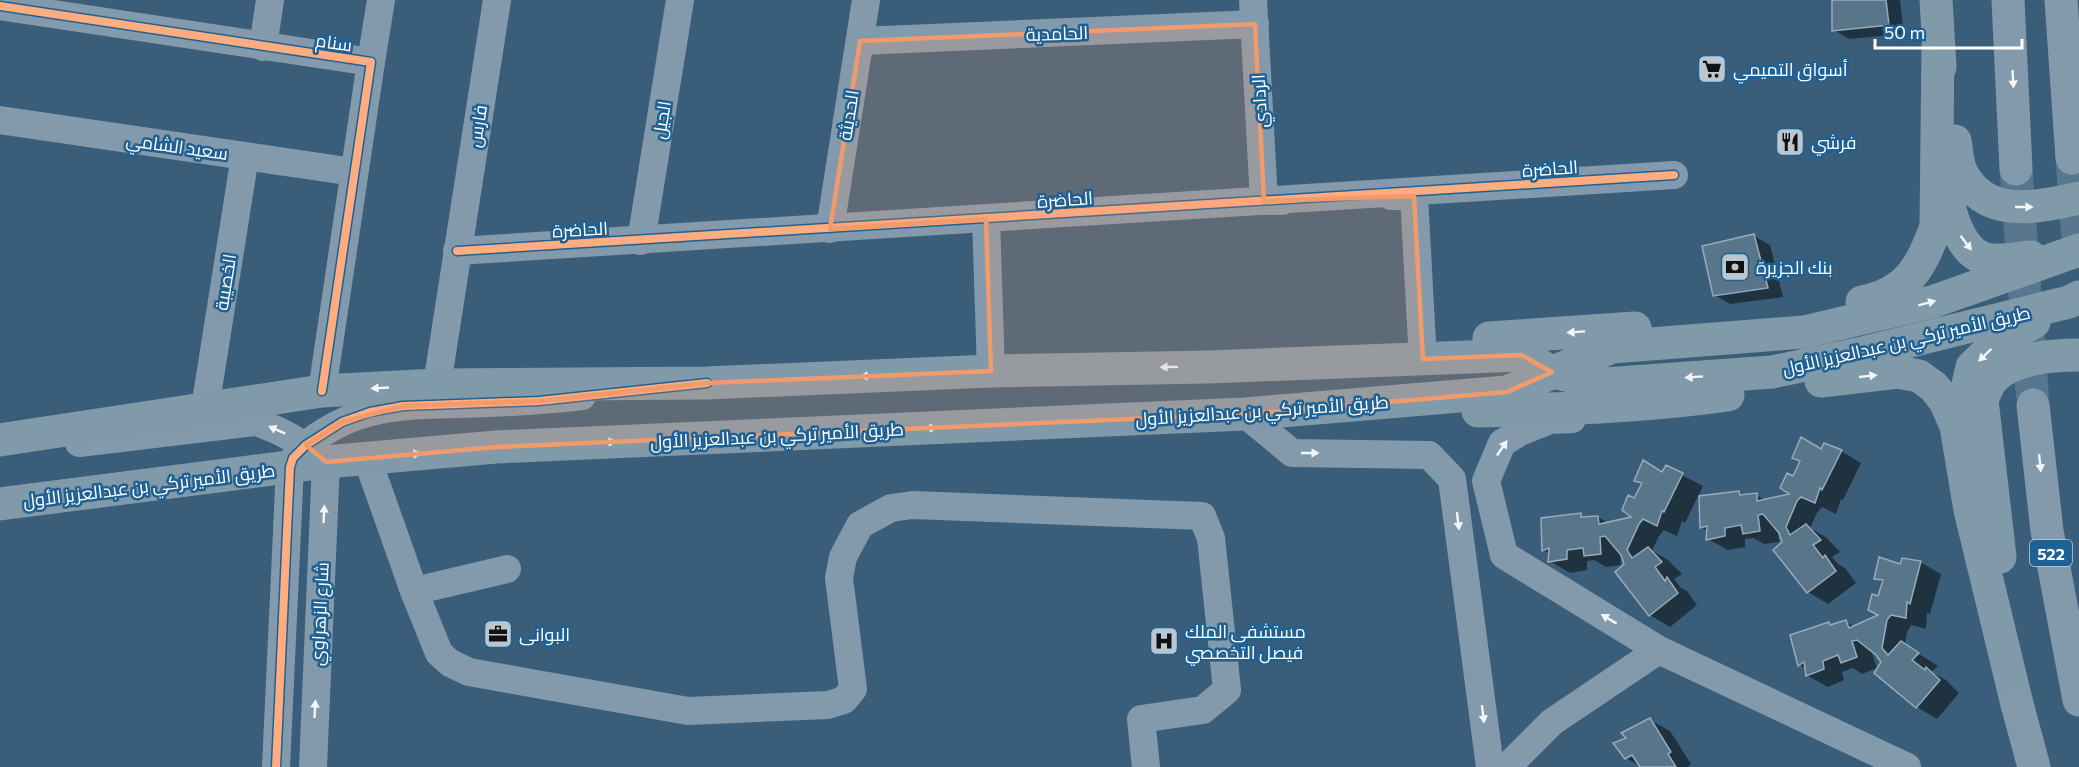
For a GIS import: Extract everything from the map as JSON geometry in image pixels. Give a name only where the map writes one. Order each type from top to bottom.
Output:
[{"type":"highway","points":[[2008,0],[2016,169]]},
{"type":"highway","points":[[2061,0],[2072,158]]},
{"type":"highway","name":"522","points":[[2033,405],[2047,531],[2079,700]]},
{"type":"highway","points":[[2018,704],[2034,767]]},
{"type":"main road","points":[[1936,0],[1948,202],[1960,237],[1972,251],[1991,261],[2076,250]]},
{"type":"main road","points":[[1938,45],[1961,172],[1974,189],[1989,201],[2008,207],[2048,206],[2079,198]]},
{"type":"main road","points":[[1208,367],[1316,350],[1773,318],[1872,300],[1904,285],[1927,254],[1936,226],[1938,45]]},
{"type":"main road","name":"طريق الأمير تركي بن عبدالعزيز الأول","points":[[0,504],[307,458],[367,458],[496,447],[1245,414],[1507,392],[1612,347],[1804,332],[1932,302],[2076,250]]},
{"type":"main road","points":[[2029,767],[1964,401],[1972,367],[1998,342],[2076,300]]},
{"type":"main road","name":"طريق الأمير تركي بن عبدالعزيز الأول","points":[[0,440],[322,391],[437,385],[707,383],[991,371],[1208,367],[1521,355],[1552,372],[1605,384],[1772,372],[1858,354],[2076,300]]},
{"type":"main road","points":[[2018,704],[1982,400],[1993,378],[2016,363],[2048,356],[2079,355]]},
{"type":"main road","points":[[1245,414],[1562,409],[1666,404],[1834,379],[1898,372],[1919,376],[1934,387],[1945,401],[1956,426],[1970,510],[2018,704]]},
{"type":"street","points":[[263,47],[270,0]]},
{"type":"street","points":[[371,62],[381,0]]},
{"type":"street","name":"فارس","points":[[437,385],[497,0]]},
{"type":"street","name":"الجيل","points":[[641,240],[680,0]]},
{"type":"street","name":"الحديثة","points":[[830,229],[866,0]]},
{"type":"street","name":"سنام","points":[[0,6],[371,62],[322,391]]},
{"type":"street","name":"الحامدية","points":[[860,41],[1254,12]]},
{"type":"street","name":"الردادي","points":[[1254,12],[1264,201]]},
{"type":"street","name":"سعيد الشامي","points":[[0,120],[354,172]]},
{"type":"street","name":"الخصيبة","points":[[206,408],[245,156]]},
{"type":"street","name":"الحاضرة","points":[[457,251],[1674,175]]},
{"type":"street","points":[[1264,201],[1414,196],[1422,343]]},
{"type":"street","points":[[986,219],[991,371]]},
{"type":"street","points":[[276,767],[307,458],[342,422],[370,412],[403,406],[539,401],[707,383]]},
{"type":"street","points":[[1666,404],[1611,416],[1550,420],[1520,432],[1502,443],[1486,481],[1503,555],[1659,650],[1907,767]]},
{"type":"street","points":[[1245,414],[1292,453],[1429,454],[1452,479],[1490,767]]},
{"type":"street","points":[[0,452],[256,422],[275,429],[307,458]]},
{"type":"street","name":"شارع الزهراوي","points":[[307,458],[313,767]]},
{"type":"street","points":[[367,458],[414,591],[439,653],[450,663],[469,672],[688,711],[828,705],[844,700],[852,688],[839,578],[843,557],[860,525],[891,508],[913,505],[1202,516],[1211,538],[1227,690],[1203,710],[1140,719],[1146,767]]},
{"type":"street","points":[[414,591],[507,569]]},
{"type":"street","points":[[1507,767],[1552,722],[1659,650]]},
{"type":"highlighted area","points":[[1255,24],[1264,201],[1414,196],[1423,359],[1521,355],[1552,372],[1507,392],[1245,414],[496,447],[326,462],[306,445],[342,422],[403,406],[539,401],[707,383],[991,371],[986,219],[830,229],[860,41]]},
{"type":"building","points":[[1832,0],[1886,0],[1889,25],[1832,31]]},
{"type":"building","name":"بنك الجزيرة","points":[[1754,234],[1768,288],[1713,296],[1702,246]]},
{"type":"building","points":[[1801,437],[1821,449],[1824,443],[1842,450],[1822,490],[1820,488],[1815,503],[1801,497],[1786,527],[1790,535],[1806,524],[1821,540],[1813,545],[1823,558],[1825,555],[1836,571],[1807,593],[1773,550],[1782,542],[1779,533],[1763,514],[1758,515],[1760,531],[1743,534],[1741,525],[1725,528],[1725,536],[1706,540],[1707,526],[1700,528],[1699,496],[1739,491],[1740,495],[1757,493],[1757,501],[1789,494],[1780,488],[1787,473],[1793,476],[1800,461],[1792,458]]},
{"type":"building","points":[[1643,460],[1662,472],[1666,465],[1683,473],[1664,512],[1662,511],[1657,526],[1643,519],[1627,550],[1632,558],[1648,547],[1662,562],[1655,567],[1665,581],[1667,577],[1678,593],[1649,616],[1615,572],[1624,564],[1621,555],[1605,536],[1600,537],[1601,554],[1584,556],[1583,548],[1567,550],[1567,559],[1548,562],[1549,548],[1542,551],[1541,518],[1581,513],[1581,517],[1598,516],[1599,524],[1631,517],[1622,510],[1628,495],[1634,498],[1642,483],[1634,481]]},
{"type":"building","points":[[1879,557],[1900,564],[1902,558],[1921,561],[1910,604],[1907,602],[1906,618],[1891,615],[1887,620],[1882,648],[1888,655],[1901,641],[1919,653],[1912,660],[1925,670],[1926,667],[1940,680],[1916,708],[1874,673],[1881,662],[1857,640],[1852,641],[1857,657],[1841,663],[1838,655],[1823,661],[1824,669],[1806,676],[1804,662],[1798,666],[1790,635],[1829,622],[1830,625],[1846,620],[1849,628],[1878,615],[1868,610],[1872,594],[1878,596],[1883,580],[1874,579]]},
{"type":"building","points":[[1650,718],[1671,752],[1668,754],[1676,767],[1640,767],[1632,755],[1625,759],[1613,743],[1626,738],[1621,733]]},
{"type":"tunnel","points":[[2072,158],[2079,254]]},
{"type":"tunnel","points":[[2016,169],[2033,405]]},
{"type":"cycle path","points":[[0,6],[371,62],[322,391]]},
{"type":"cycle path","points":[[457,251],[1674,175]]},
{"type":"cycle path","points":[[276,767],[290,467],[293,458],[306,445],[342,422],[370,412],[403,406],[539,401],[707,383]]},
{"type":"place","name":"أسواق التميمي","points":[[1712,69]]},
{"type":"place","name":"فرشي","points":[[1790,142]]},
{"type":"place","name":"بنك الجزيرة","points":[[1735,267]]},
{"type":"place","name":"البوانى","points":[[498,634]]},
{"type":"place","name":"مستشفى الملك فيصل التخصصي","points":[[1164,641]]}]
